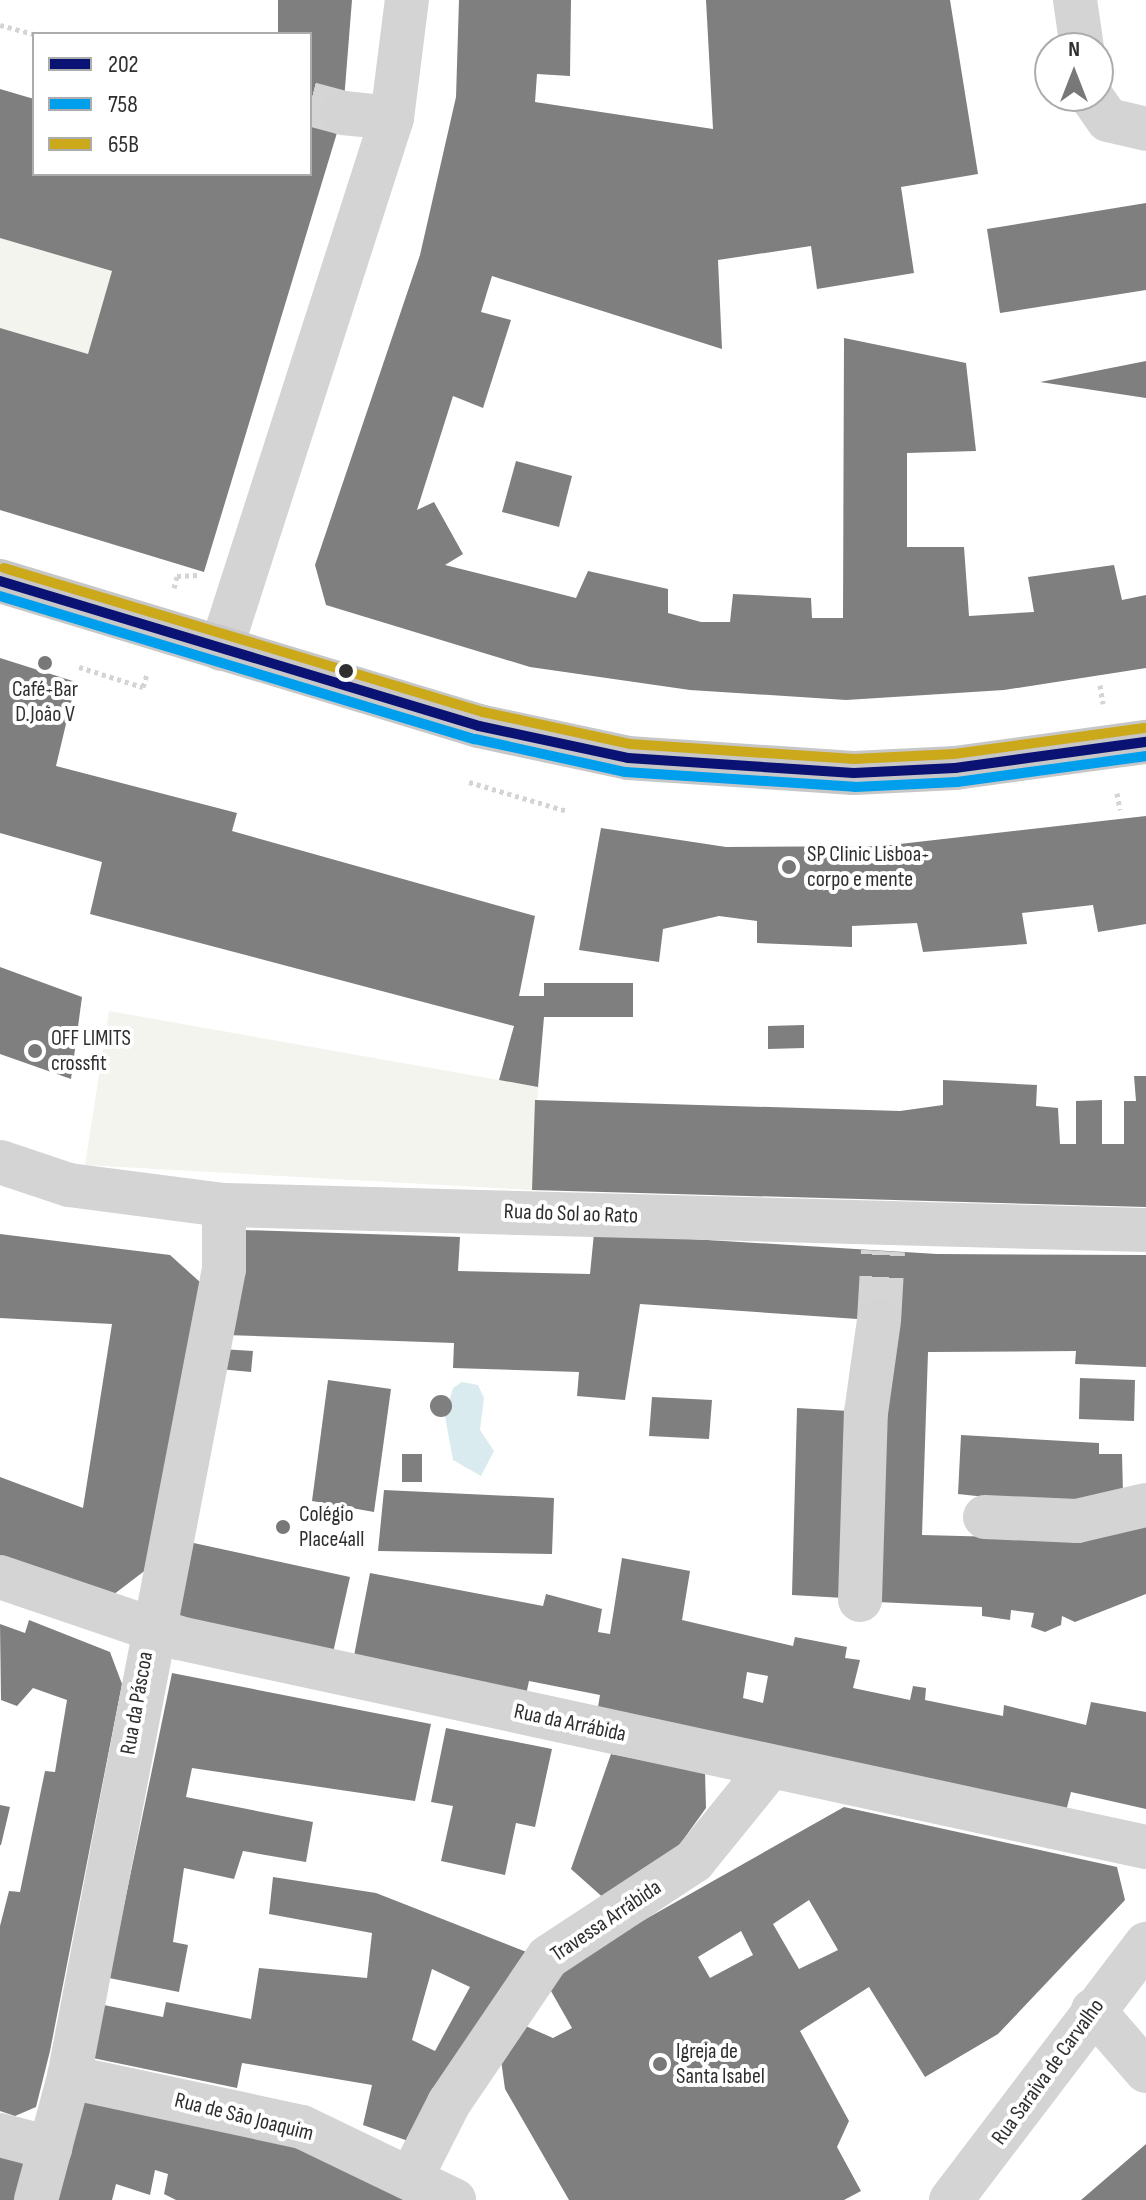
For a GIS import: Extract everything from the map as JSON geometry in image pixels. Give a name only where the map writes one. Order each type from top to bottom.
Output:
[{"type":"main road","points":[[0,581],[479,726],[681,764],[794,772],[940,769],[1146,742]]},
{"type":"street","points":[[221,649],[392,118],[407,0]]},
{"type":"street","points":[[1075,0],[1080,32]]},
{"type":"street","points":[[1102,112],[1108,120],[1146,129]]},
{"type":"street","points":[[343,113],[392,118]]},
{"type":"street","name":"Rua do Sol ao Rato","points":[[0,1162],[69,1185],[224,1205],[884,1237],[1146,1230]]},
{"type":"street","name":"Rua da Páscoa","points":[[36,2200],[69,2077],[150,1631],[224,1269],[224,1205]]},
{"type":"street","points":[[860,1600],[866,1413],[879,1321]]},
{"type":"street","points":[[985,1517],[1077,1521],[1146,1505]]},
{"type":"street","name":"Rua da Arrábida","points":[[0,1577],[150,1631],[1146,1847]]},
{"type":"street","name":"Travessa Arrábida","points":[[413,2174],[449,2103],[548,1957],[694,1861],[770,1767]]},
{"type":"street","name":"Rua Saraiva de Carvalho","points":[[951,2200],[1146,1944]]},
{"type":"street","points":[[1093,2010],[1146,2071]]},
{"type":"street","name":"Rua de São Joaquim","points":[[69,2077],[302,2127],[413,2174],[454,2200]]},
{"type":"street","points":[[0,2135],[50,2148]]},
{"type":"path","points":[[0,25],[32,33]]},
{"type":"path","points":[[469,782],[567,811]]},
{"type":"shaded area","points":[[0,238],[112,271],[88,354],[0,328]]},
{"type":"shaded area","points":[[109,1011],[538,1087],[532,1190],[85,1165]]},
{"type":"shaded area","points":[[462,1382],[478,1385],[484,1398],[480,1430],[494,1451],[481,1476],[453,1460],[445,1416],[453,1388]]},
{"type":"building","points":[[278,0],[352,0],[343,113],[204,572],[0,510],[0,328],[88,354],[112,271],[0,238],[0,89],[32,98],[32,176],[312,176],[312,32],[278,32]]},
{"type":"building","points":[[459,0],[571,0],[570,76],[537,74],[535,102],[713,129],[706,0],[950,0],[978,174],[901,187],[914,273],[817,289],[811,246],[718,260],[722,349],[492,276],[481,312],[511,320],[483,408],[453,396],[417,510],[434,502],[463,554],[445,565],[576,598],[588,571],[668,589],[668,613],[701,622],[730,622],[733,594],[811,598],[812,618],[843,618],[844,338],[966,363],[976,451],[907,453],[907,547],[964,547],[969,616],[1034,612],[1028,577],[1114,565],[1122,600],[1146,595],[1146,668],[1004,690],[846,700],[690,690],[530,667],[326,605],[315,565],[420,255],[456,97]]},
{"type":"building","points":[[1146,203],[1146,290],[1000,313],[987,229]]},
{"type":"building","points":[[1146,361],[1146,398],[1040,382]]},
{"type":"building","points":[[516,461],[572,476],[559,527],[502,512]]},
{"type":"building","points":[[0,658],[76,682],[56,766],[237,813],[232,831],[535,916],[519,996],[544,996],[544,983],[633,983],[633,1017],[544,1017],[538,1087],[499,1080],[514,1026],[90,914],[102,862],[0,833]]},
{"type":"building","points":[[1146,816],[1146,924],[1098,932],[1093,905],[1022,913],[1027,944],[923,952],[917,923],[852,926],[852,947],[757,943],[757,921],[719,916],[663,929],[659,962],[579,950],[601,828],[726,847],[882,846]]},
{"type":"building","points":[[0,967],[82,997],[71,1079],[0,1054]]},
{"type":"building","points":[[804,1025],[804,1048],[768,1049],[768,1026]]},
{"type":"building","points":[[1134,1076],[1146,1076],[1146,1207],[532,1190],[535,1100],[900,1111],[943,1105],[943,1080],[1037,1085],[1036,1106],[1058,1108],[1060,1144],[1076,1144],[1076,1101],[1102,1100],[1102,1144],[1124,1144],[1124,1101],[1136,1101]]},
{"type":"building","points":[[244,1230],[460,1237],[458,1271],[590,1274],[594,1233],[937,1254],[1146,1255],[1146,1367],[1075,1364],[1076,1351],[928,1352],[922,1535],[1075,1539],[1146,1523],[1146,1594],[1075,1622],[1062,1616],[1061,1625],[1045,1632],[1031,1627],[1034,1613],[1011,1610],[1010,1620],[982,1616],[982,1607],[878,1602],[887,1321],[640,1304],[625,1400],[577,1396],[579,1372],[453,1368],[454,1343],[226,1335]]},
{"type":"building","points":[[0,1234],[170,1255],[201,1283],[147,1569],[109,1598],[0,1560],[0,1477],[83,1508],[112,1324],[0,1318]]},
{"type":"building","points":[[221,1349],[253,1351],[251,1372],[219,1369]]},
{"type":"building","points":[[1080,1378],[1135,1380],[1134,1421],[1079,1419]]},
{"type":"building","points":[[328,1380],[391,1389],[374,1512],[312,1501]]},
{"type":"building","points":[[441,1395],[449,1398],[452,1406],[449,1414],[441,1417],[433,1414],[430,1406],[433,1398]]},
{"type":"building","points":[[652,1397],[712,1400],[709,1439],[649,1436]]},
{"type":"building","points":[[797,1408],[849,1411],[844,1598],[792,1595]]},
{"type":"building","points":[[961,1435],[1099,1443],[1099,1454],[1122,1454],[1123,1494],[1076,1507],[958,1494]]},
{"type":"building","points":[[402,1454],[422,1454],[422,1482],[402,1482]]},
{"type":"building","points":[[384,1490],[554,1498],[552,1554],[378,1551]]},
{"type":"building","points":[[189,1542],[350,1577],[332,1657],[172,1624]]},
{"type":"building","points":[[622,1558],[690,1571],[682,1620],[793,1646],[795,1637],[847,1647],[845,1658],[860,1660],[853,1688],[910,1700],[913,1686],[926,1688],[925,1700],[1003,1716],[1004,1705],[1086,1725],[1091,1702],[1146,1712],[1146,1809],[1071,1792],[1066,1811],[597,1713],[600,1695],[529,1681],[526,1695],[353,1661],[370,1573],[543,1606],[546,1594],[602,1609],[598,1632],[610,1634]],"holes":[[[747,1672],[768,1676],[763,1703],[743,1698]]]},
{"type":"building","points":[[29,1620],[110,1652],[122,1684],[50,2051],[36,2107],[15,2116],[0,2111],[0,1926],[9,1891],[20,1892],[45,1771],[55,1772],[67,1700],[33,1688],[17,1706],[1,1700],[0,1624],[25,1633]]},
{"type":"building","points":[[172,1673],[431,1724],[415,1801],[192,1768],[186,1797],[313,1822],[306,1862],[243,1851],[234,1879],[184,1868],[173,1942],[188,1945],[179,1992],[109,1978]]},
{"type":"building","points":[[446,1728],[552,1749],[535,1827],[516,1823],[505,1875],[441,1861],[453,1806],[431,1802]]},
{"type":"building","points":[[611,1754],[705,1772],[706,1808],[673,1854],[607,1901],[571,1869]]},
{"type":"building","points":[[0,1805],[10,1807],[1,1845],[0,1845]]},
{"type":"building","points":[[844,1807],[1117,1867],[1125,1900],[998,2034],[925,2077],[869,1987],[800,2031],[849,2121],[837,2147],[861,2191],[844,2200],[569,2200],[505,2089],[498,2038],[512,2020],[553,2038],[572,2028],[543,1977]],"holes":[[[809,1900],[838,1950],[799,1969],[773,1924]],[[741,1931],[753,1955],[710,1978],[698,1957]]]},
{"type":"building","points":[[273,1877],[376,1893],[534,1955],[411,2142],[363,2125],[372,2085],[242,2063],[237,2088],[88,2057],[99,2004],[163,2017],[166,2002],[251,2019],[259,1968],[367,1978],[372,1933],[269,1914]],"holes":[[[432,1969],[470,1987],[435,2051],[412,2040]]]},
{"type":"building","points":[[83,2092],[300,2136],[412,2200],[176,2200],[164,2194],[168,2174],[155,2170],[150,2195],[116,2184],[112,2200],[58,2200]]},
{"type":"building","points":[[1146,2144],[1146,2200],[1081,2200]]},
{"type":"building","points":[[0,2150],[32,2157],[18,2200],[0,2200]]},
{"type":"tunnel","points":[[312,105],[343,113]]},
{"type":"tunnel","points":[[879,1321],[883,1251]]},
{"type":"transit line","name":"65B","points":[[4,568],[483,712],[630,744],[854,759],[954,754],[1144,728]]},
{"type":"transit line","name":"202","points":[[0,581],[479,726],[628,758],[854,773],[955,768],[1146,742]]},
{"type":"transit line","name":"758","points":[[0,596],[475,739],[625,772],[855,787],[957,782],[1146,756]]},
{"type":"place","name":"Café-Bar D.João V","points":[[45,663]]},
{"type":"place","name":"SP Clinic Lisboa- corpo e mente","points":[[789,867]]},
{"type":"place","name":"OFF LIMITS crossfit","points":[[35,1051]]},
{"type":"place","name":"Colégio Place4all","points":[[283,1527]]},
{"type":"place","name":"Igreja de Santa Isabel","points":[[660,2064]]}]
